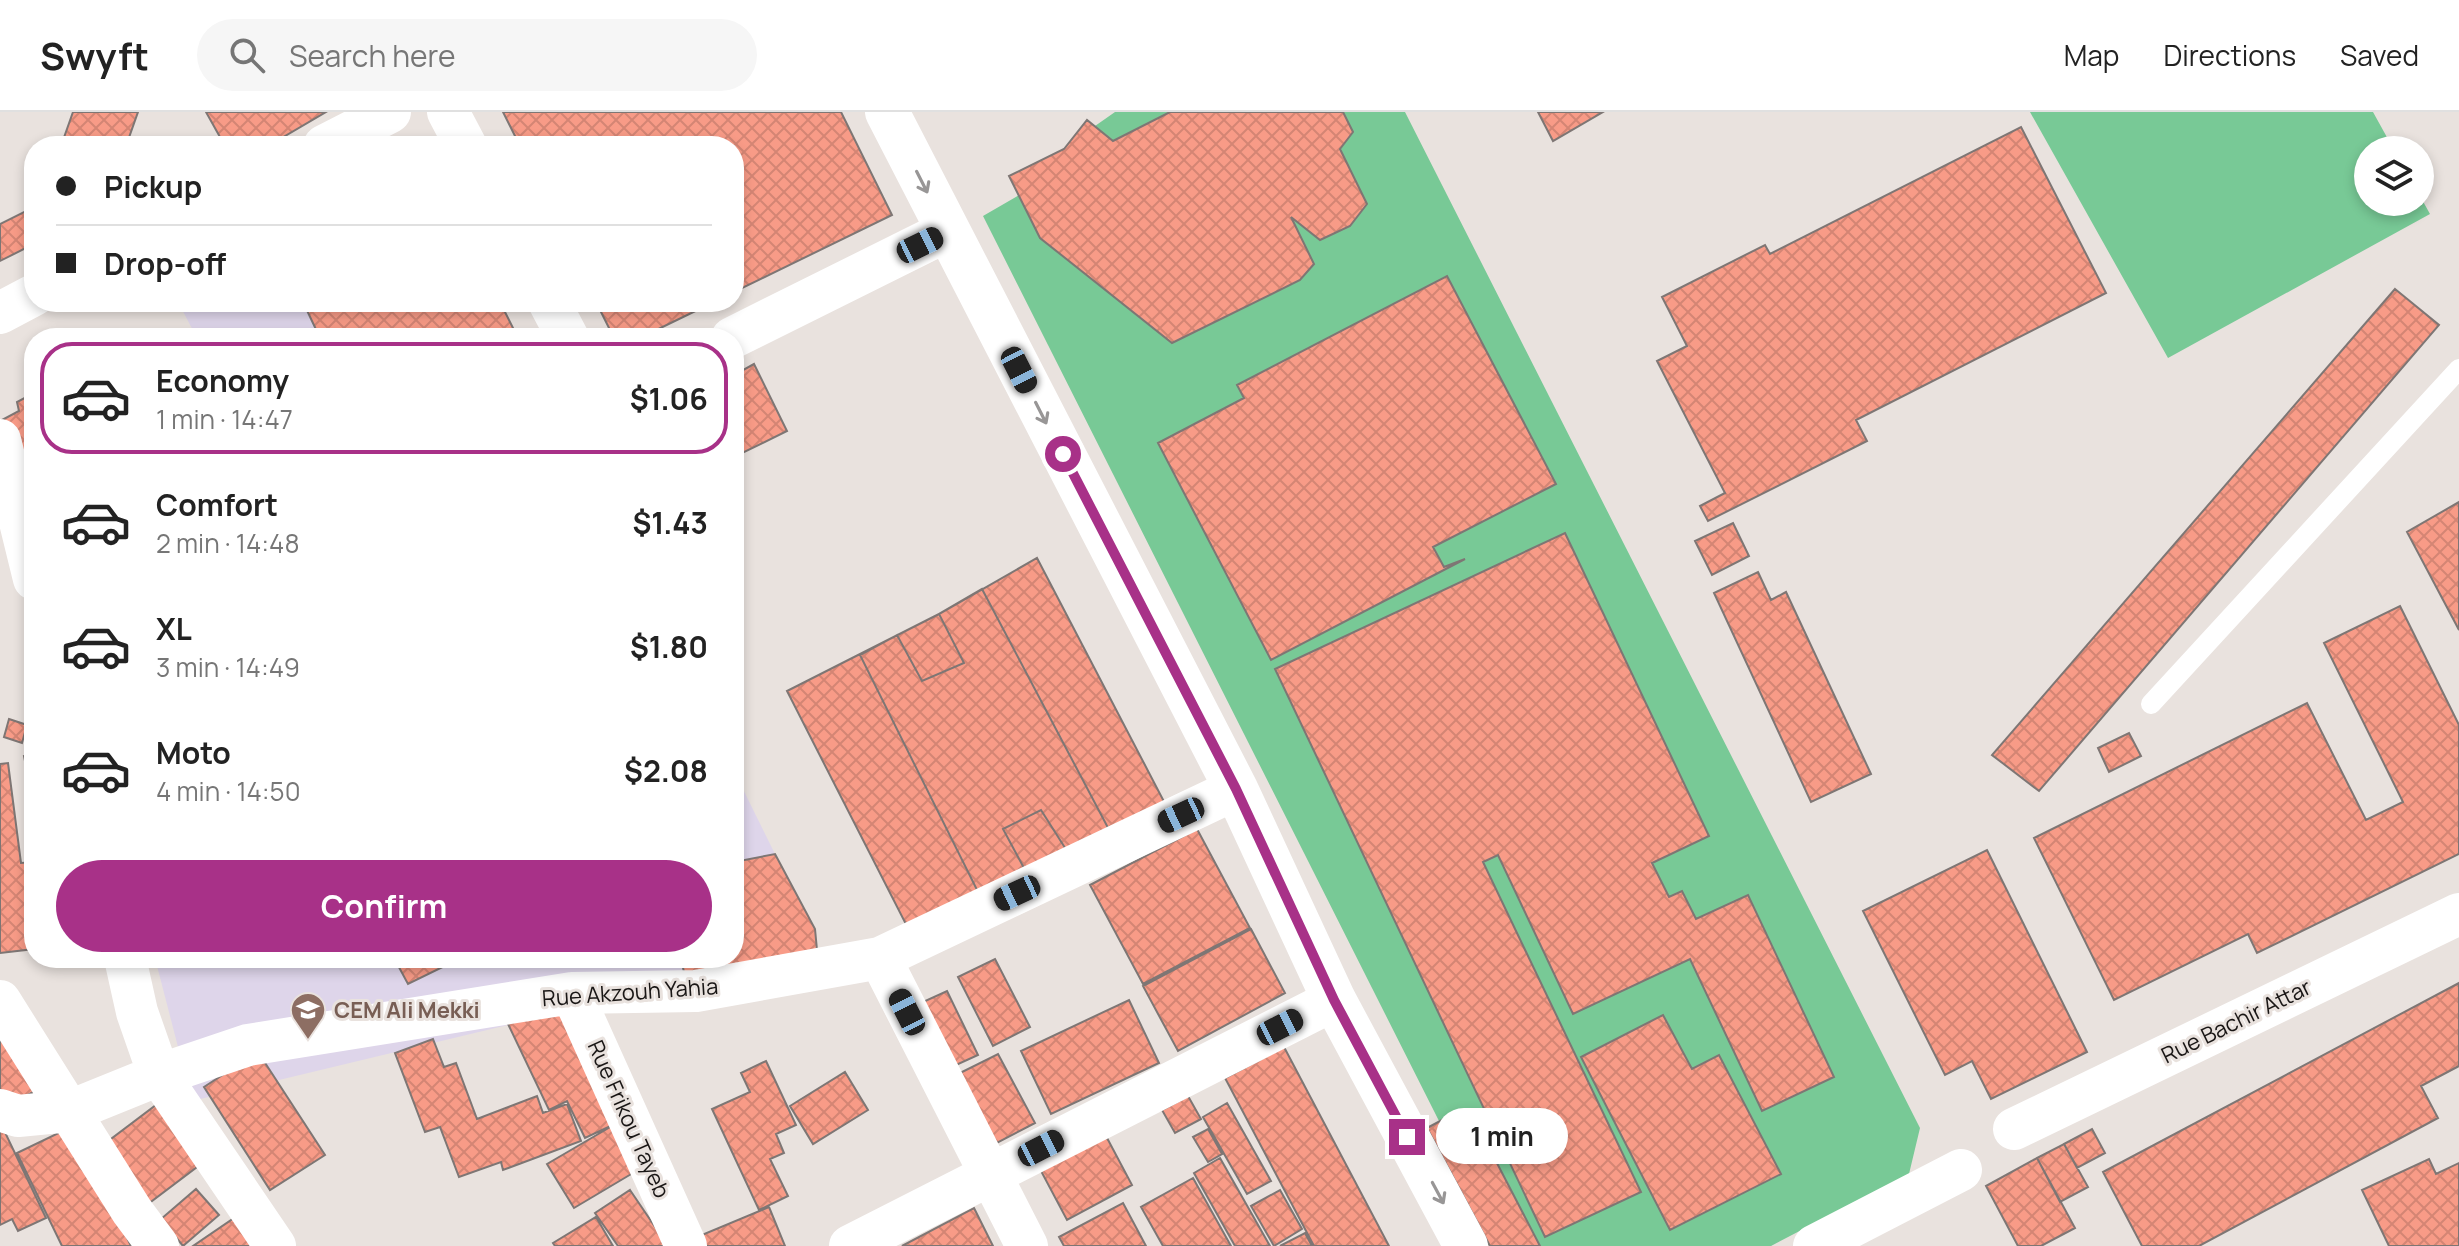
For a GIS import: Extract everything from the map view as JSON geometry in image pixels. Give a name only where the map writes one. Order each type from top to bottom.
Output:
[{"type":"main road","points":[[887,112],[1236,789],[1334,1000],[1466,1246]]},
{"type":"street","points":[[343,136],[390,112]]},
{"type":"street","points":[[448,112],[461,136]]},
{"type":"street","points":[[744,332],[947,231]]},
{"type":"street","points":[[0,313],[24,300]]},
{"type":"street","points":[[0,440],[24,538]]},
{"type":"street","name":"Rue Akzouh Yahia","points":[[0,1110],[18,1116],[70,1111],[159,1075],[248,1045],[572,993],[696,991],[880,958],[1236,789]]},
{"type":"street","name":"Rue Bachir Attar","points":[[2014,1129],[2459,914]]},
{"type":"street","points":[[880,958],[988,1175],[1027,1246]]},
{"type":"street","points":[[127,968],[137,1012],[159,1075],[275,1246]]},
{"type":"street","name":"Rue Frikou Tayeb","points":[[572,993],[686,1246]]},
{"type":"street","points":[[850,1246],[1334,1000]]},
{"type":"street","points":[[0,1001],[132,1211],[158,1246]]},
{"type":"street","points":[[1814,1246],[1961,1170]]},
{"type":"lane","points":[[2151,704],[2459,369]]},
{"type":"shaded area","points":[[183,312],[505,312],[513,328],[192,328]]},
{"type":"shaded area","points":[[744,791],[775,854],[744,860]]},
{"type":"shaded area","name":"CEM Ali Mekki","points":[[158,968],[683,968],[686,982],[192,1101]]},
{"type":"green space","points":[[1115,112],[1405,112],[1920,1128],[1909,1174],[1771,1246],[1502,1246],[983,216],[1093,152],[1085,133]]},
{"type":"green space","points":[[2030,112],[2373,112],[2386,136],[2354,136],[2354,216],[2426,216],[2168,358]]},
{"type":"building","points":[[73,112],[138,112],[130,136],[65,136]]},
{"type":"building","points":[[206,112],[326,112],[285,136],[219,136]]},
{"type":"building","points":[[503,112],[841,112],[892,215],[744,287],[744,136],[515,136]]},
{"type":"building","points":[[1170,112],[1343,112],[1353,132],[1340,149],[1367,204],[1350,226],[1320,240],[1291,217],[1314,264],[1300,280],[1172,343],[1040,238],[1009,176],[1064,149],[1087,120],[1113,141]]},
{"type":"building","points":[[1538,112],[1603,112],[1553,141]]},
{"type":"building","points":[[2021,127],[2106,293],[1856,420],[1867,441],[1708,521],[1700,506],[1725,493],[1657,361],[1687,346],[1662,297],[1765,245],[1770,254]]},
{"type":"building","points":[[24,212],[24,249],[0,261],[0,224]]},
{"type":"building","points":[[1447,276],[1556,484],[1433,547],[1444,567],[1465,559],[1271,660],[1158,443],[1244,398],[1237,385]]},
{"type":"building","points":[[2395,289],[2439,325],[2039,791],[1992,755]]},
{"type":"building","points":[[308,312],[505,312],[513,328],[315,328]]},
{"type":"building","points":[[601,312],[693,312],[661,328],[609,328]]},
{"type":"building","points":[[754,364],[787,431],[744,452],[744,370]]},
{"type":"building","points":[[24,398],[24,464],[2,420],[19,411],[17,402]]},
{"type":"building","points":[[2459,502],[2459,630],[2407,532]]},
{"type":"building","points":[[1733,523],[1749,556],[1712,575],[1695,541]]},
{"type":"building","points":[[1565,533],[1709,836],[1652,863],[1669,897],[1682,891],[1696,919],[1748,895],[1834,1077],[1762,1111],[1690,959],[1573,1014],[1498,855],[1483,862],[1641,1192],[1545,1237],[1275,669]]},
{"type":"building","points":[[1037,558],[1171,815],[914,940],[787,691],[939,614]]},
{"type":"building","points":[[1758,572],[1771,600],[1786,592],[1871,774],[1811,802],[1714,593]]},
{"type":"building","points":[[982,589],[1115,841],[1074,862],[1041,810],[1003,829],[1032,883],[985,906],[860,655],[897,635],[922,681],[964,663],[939,614]]},
{"type":"building","points":[[2400,606],[2459,725],[2459,854],[2257,953],[2248,934],[2114,1000],[2034,838],[2307,703],[2366,820],[2403,802],[2324,643]]},
{"type":"building","points":[[9,719],[24,724],[22,743],[4,737]]},
{"type":"building","points":[[2129,733],[2141,756],[2109,772],[2098,748]]},
{"type":"building","points":[[8,763],[21,863],[24,863],[24,950],[0,953],[0,764]]},
{"type":"building","points":[[1197,829],[1250,928],[1143,984],[1090,885]]},
{"type":"building","points":[[1987,850],[2087,1052],[1991,1099],[1972,1061],[1945,1075],[1863,911]]},
{"type":"building","points":[[775,854],[815,929],[817,950],[744,968],[744,860]]},
{"type":"building","points":[[1251,929],[1285,993],[1178,1051],[1143,986]]},
{"type":"building","points":[[995,959],[1030,1027],[993,1046],[958,977]]},
{"type":"building","points":[[399,968],[441,968],[408,984]]},
{"type":"building","points":[[683,968],[743,968],[686,982]]},
{"type":"building","points":[[2459,983],[2459,1066],[2421,1086],[2438,1118],[2199,1246],[2142,1246],[2103,1172]]},
{"type":"building","points":[[947,991],[978,1055],[943,1071],[912,1007]]},
{"type":"building","points":[[1129,1000],[1159,1063],[1051,1114],[1021,1051]]},
{"type":"building","points":[[556,1002],[615,1124],[585,1138],[567,1101],[549,1110],[508,1024]]},
{"type":"building","points":[[1663,1015],[1692,1069],[1719,1055],[1781,1174],[1670,1230],[1581,1057]]},
{"type":"building","points":[[0,1026],[37,1090],[2,1109],[0,1106]]},
{"type":"building","points":[[433,1039],[444,1067],[456,1063],[477,1119],[537,1096],[543,1113],[567,1104],[581,1141],[503,1170],[501,1162],[459,1177],[440,1127],[425,1132],[395,1053]]},
{"type":"building","points":[[1284,1047],[1389,1246],[1314,1246],[1225,1078]]},
{"type":"building","points":[[258,1052],[325,1155],[270,1190],[204,1087]]},
{"type":"building","points":[[998,1054],[1035,1123],[991,1146],[954,1076]]},
{"type":"building","points":[[766,1061],[796,1125],[776,1134],[784,1153],[770,1159],[788,1196],[759,1210],[712,1109],[750,1092],[741,1073]]},
{"type":"building","points":[[845,1072],[868,1110],[813,1144],[790,1106]]},
{"type":"building","points":[[1188,1096],[1201,1119],[1175,1133],[1162,1110]]},
{"type":"building","points":[[1227,1103],[1271,1181],[1247,1194],[1203,1117]]},
{"type":"building","points":[[156,1105],[201,1164],[144,1207],[99,1148]]},
{"type":"building","points":[[1453,1114],[1458,1122],[1472,1115],[1540,1246],[1490,1246],[1427,1128]]},
{"type":"building","points":[[0,1122],[46,1218],[18,1231],[12,1219],[0,1225]]},
{"type":"building","points":[[73,1126],[131,1246],[62,1246],[17,1153]]},
{"type":"building","points":[[612,1126],[638,1170],[574,1208],[547,1164]]},
{"type":"building","points":[[1208,1129],[1222,1154],[1208,1162],[1193,1137]]},
{"type":"building","points":[[2092,1129],[2105,1153],[2077,1168],[2064,1144]]},
{"type":"building","points":[[1106,1136],[1132,1185],[1067,1220],[1041,1171]]},
{"type":"building","points":[[2064,1144],[2088,1187],[2060,1202],[2037,1158]]},
{"type":"building","points":[[1220,1158],[1270,1246],[1235,1246],[1194,1173]]},
{"type":"building","points":[[2037,1158],[2075,1228],[2041,1246],[2018,1246],[1986,1186]]},
{"type":"building","points":[[2429,1159],[2436,1174],[2459,1163],[2459,1246],[2389,1246],[2362,1190]]},
{"type":"building","points":[[1193,1178],[1231,1246],[1163,1246],[1141,1207]]},
{"type":"building","points":[[196,1189],[219,1215],[183,1246],[161,1219]]},
{"type":"building","points":[[630,1190],[668,1246],[618,1246],[595,1213]]},
{"type":"building","points":[[1280,1190],[1302,1229],[1274,1246],[1251,1206]]},
{"type":"building","points":[[1123,1203],[1146,1246],[1064,1246],[1059,1237]]},
{"type":"building","points":[[769,1207],[785,1246],[701,1246],[697,1237]]},
{"type":"building","points":[[974,1208],[993,1246],[902,1246]]},
{"type":"building","points":[[240,1214],[262,1246],[193,1246]]},
{"type":"building","points":[[596,1217],[613,1246],[555,1246],[553,1243]]},
{"type":"building","points":[[1305,1233],[1312,1246],[1280,1246]]},
{"type":"place","name":"CEM Ali Mekki","points":[[308,1041]]},
{"type":"route","points":[[1063,454],[1236,789],[1334,1000],[1407,1137]]}]
